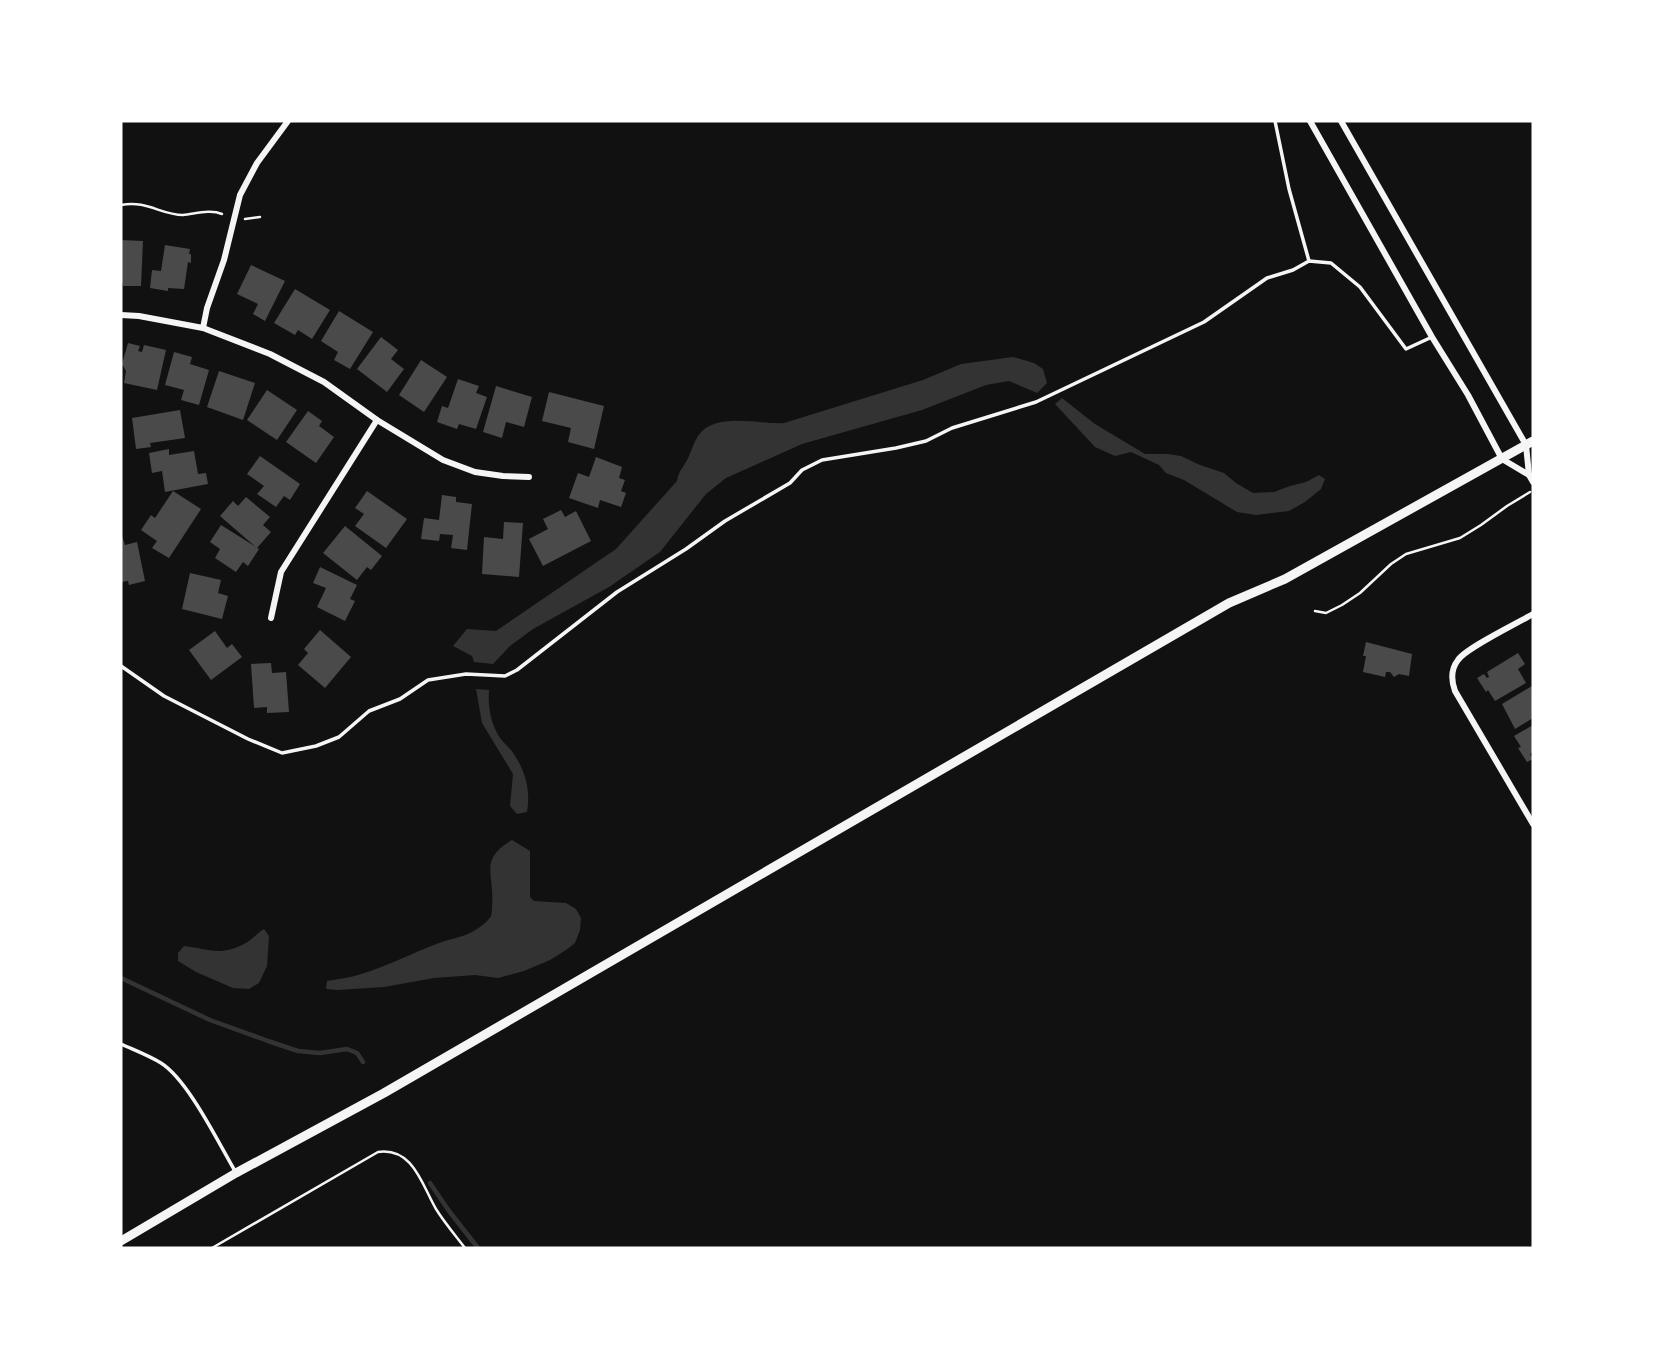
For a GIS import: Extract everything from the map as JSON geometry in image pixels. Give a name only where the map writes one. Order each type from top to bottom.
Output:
[{"type":"main road","points":[[121,1241],[384,1093],[1229,603],[1285,579],[1530,443]]},
{"type":"street","points":[[203,328],[240,195],[257,163],[288,121]]},
{"type":"street","points":[[1310,121],[1502,458],[1529,475],[1533,482]]},
{"type":"street","points":[[1341,121],[1530,443],[1529,475]]},
{"type":"street","points":[[121,315],[203,328],[271,354],[324,382],[377,420],[443,460],[475,472],[529,477]]},
{"type":"street","points":[[271,618],[281,572],[377,420]]},
{"type":"street","points":[[1533,614],[1466,652],[1456,662],[1452,677],[1455,691],[1533,824]]},
{"type":"lane","points":[[1275,121],[1289,189],[1309,261]]},
{"type":"lane","points":[[121,666],[164,696],[248,739],[282,753],[316,746],[339,737],[369,711],[400,699],[428,680],[466,674],[505,676],[517,670],[617,592],[725,521],[790,483],[802,470],[822,460],[896,448],[926,440],[952,428],[1036,402],[1204,322],[1267,278],[1293,270],[1309,261],[1331,263],[1360,288],[1406,349],[1432,337]]},
{"type":"lane","points":[[121,1044],[161,1063],[175,1075],[204,1117],[236,1174]]},
{"type":"path","points":[[121,205],[142,204],[180,215],[214,211],[222,214]]},
{"type":"path","points":[[245,219],[260,217]]},
{"type":"path","points":[[1315,611],[1326,613],[1342,605],[1406,554],[1460,538],[1533,491]]},
{"type":"path","points":[[212,1248],[378,1152],[388,1151],[405,1158],[420,1177],[436,1209],[465,1248]]},
{"type":"shaded area","points":[[1013,357],[1034,363],[1043,369],[1047,383],[1037,393],[1009,381],[986,385],[922,410],[802,444],[726,478],[706,494],[660,552],[609,587],[533,629],[510,646],[493,664],[474,662],[472,656],[453,646],[467,629],[496,631],[616,549],[677,481],[697,438],[706,428],[726,421],[784,423],[923,380],[961,364]]},
{"type":"shaded area","points":[[1062,398],[1095,424],[1145,454],[1181,456],[1224,473],[1253,493],[1274,492],[1319,475],[1325,479],[1321,489],[1289,511],[1256,515],[1237,512],[1184,480],[1166,473],[1159,465],[1131,452],[1115,456],[1095,447],[1055,404]]},
{"type":"shaded area","points":[[476,689],[489,690],[490,712],[495,728],[516,757],[523,772],[528,795],[527,812],[517,814],[510,806],[513,774],[482,723]]},
{"type":"shaded area","points":[[512,840],[530,851],[530,897],[534,901],[566,903],[576,909],[581,918],[575,943],[550,960],[498,978],[475,975],[434,978],[384,987],[326,989],[327,981],[379,968],[466,935],[484,924],[492,912],[492,861],[495,854]]},
{"type":"shaded area","points":[[264,929],[269,936],[267,966],[259,983],[249,989],[233,988],[178,961],[178,953],[184,946],[215,951],[229,950],[248,942]]},
{"type":"building","points":[[121,240],[143,241],[141,286],[123,286],[121,283]]},
{"type":"building","points":[[165,245],[190,249],[191,263],[188,262],[184,289],[168,288],[168,291],[150,288],[152,270],[161,271]]},
{"type":"building","points":[[251,265],[285,281],[265,321],[253,314],[258,304],[237,294]]},
{"type":"building","points":[[295,289],[330,310],[312,339],[298,330],[295,335],[274,323]]},
{"type":"building","points":[[339,311],[373,332],[350,369],[334,360],[338,352],[321,341]]},
{"type":"building","points":[[381,337],[398,350],[391,359],[404,369],[387,392],[357,369]]},
{"type":"building","points":[[128,343],[140,346],[138,351],[142,352],[144,345],[166,350],[157,390],[124,383],[126,371],[122,364]]},
{"type":"building","points":[[174,352],[192,357],[190,364],[209,370],[199,405],[181,400],[184,390],[165,385]]},
{"type":"building","points":[[421,360],[447,377],[424,412],[399,395]]},
{"type":"building","points":[[219,371],[255,383],[243,420],[207,407]]},
{"type":"building","points":[[458,379],[479,386],[476,393],[487,397],[476,429],[459,424],[457,429],[437,422],[442,406],[448,408]]},
{"type":"building","points":[[496,386],[532,397],[524,427],[506,422],[502,438],[483,432]]},
{"type":"building","points":[[267,390],[297,410],[277,440],[247,420]]},
{"type":"building","points":[[549,392],[604,406],[594,449],[568,442],[571,428],[542,421]]},
{"type":"building","points":[[180,410],[185,438],[150,443],[151,447],[136,449],[132,418]]},
{"type":"building","points":[[308,411],[322,421],[319,426],[334,437],[316,463],[286,442]]},
{"type":"building","points":[[169,449],[169,455],[194,451],[198,474],[206,473],[208,484],[165,492],[162,471],[152,473],[149,453]]},
{"type":"building","points":[[260,456],[300,484],[290,500],[284,496],[276,507],[257,494],[264,486],[247,474]]},
{"type":"building","points":[[596,457],[622,467],[619,478],[625,480],[621,491],[626,493],[621,507],[600,500],[598,508],[569,498],[578,473],[589,477]]},
{"type":"building","points":[[173,491],[201,509],[169,558],[152,548],[157,541],[141,530],[151,515],[155,518]]},
{"type":"building","points":[[367,491],[407,519],[386,548],[355,526],[364,514],[355,508]]},
{"type":"building","points":[[442,495],[456,497],[456,502],[472,504],[467,550],[451,548],[453,535],[440,534],[439,541],[421,539],[424,518],[439,520]]},
{"type":"building","points":[[246,497],[270,517],[263,525],[271,532],[257,548],[220,516],[233,501],[238,506]]},
{"type":"building","points":[[561,510],[565,517],[576,511],[591,541],[543,566],[529,539],[548,529],[543,519]]},
{"type":"building","points":[[504,522],[523,523],[519,577],[482,574],[484,537],[503,539]]},
{"type":"building","points":[[221,525],[259,549],[248,566],[243,562],[236,572],[215,558],[220,549],[210,542]]},
{"type":"building","points":[[345,526],[382,556],[371,570],[367,567],[357,580],[323,553]]},
{"type":"building","points":[[121,533],[125,545],[137,542],[145,581],[129,585],[128,581],[121,582]]},
{"type":"building","points":[[320,567],[357,585],[350,599],[355,601],[345,621],[317,607],[326,588],[313,583]]},
{"type":"building","points":[[190,573],[221,580],[218,593],[228,596],[222,619],[182,609]]},
{"type":"building","points":[[320,630],[351,657],[325,688],[298,665],[308,653],[304,649]]},
{"type":"building","points":[[215,631],[227,648],[232,644],[242,657],[211,680],[189,650]]},
{"type":"building","points":[[1366,642],[1412,654],[1409,676],[1399,674],[1394,677],[1390,672],[1386,672],[1385,677],[1363,672]]},
{"type":"building","points":[[1518,653],[1525,664],[1518,669],[1526,683],[1495,701],[1477,678],[1484,674],[1489,677],[1487,672]]},
{"type":"building","points":[[271,663],[272,673],[286,672],[289,712],[267,713],[267,707],[254,708],[251,664]]},
{"type":"building","points":[[1532,686],[1533,718],[1515,729],[1502,704]]},
{"type":"building","points":[[1533,725],[1533,752],[1530,754],[1533,759],[1527,762],[1514,736]]},
{"type":"waterway","points":[[121,978],[210,1020],[268,1041],[298,1051],[320,1053],[347,1049],[357,1053],[363,1062]]},
{"type":"waterway","points":[[430,1183],[478,1248]]}]
